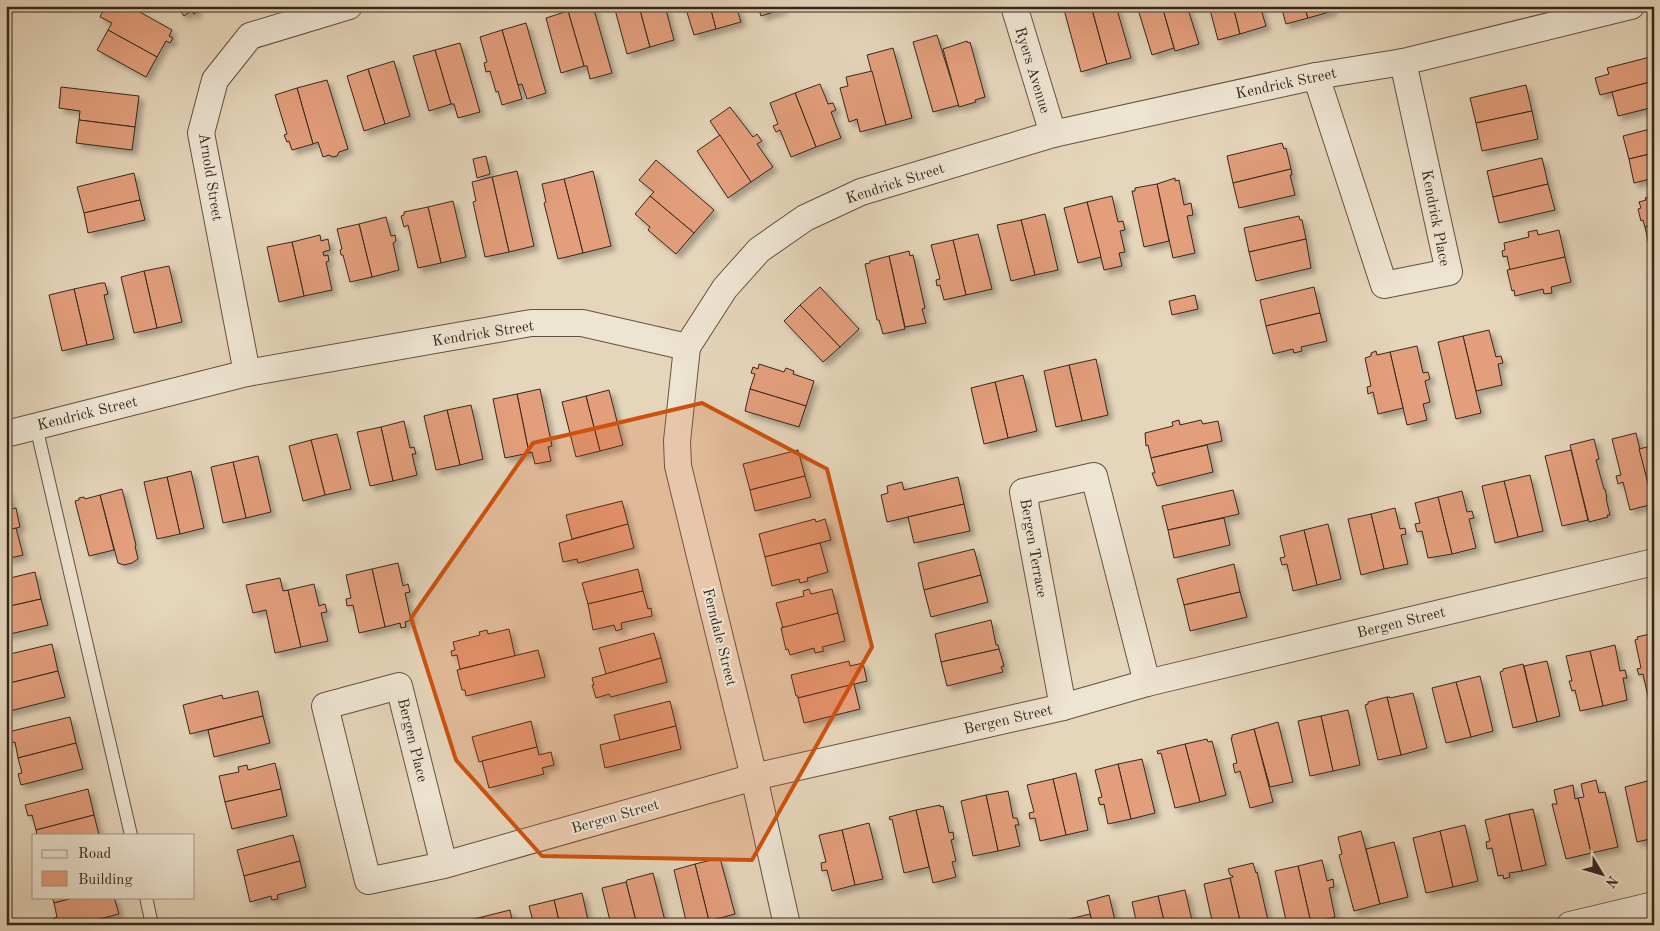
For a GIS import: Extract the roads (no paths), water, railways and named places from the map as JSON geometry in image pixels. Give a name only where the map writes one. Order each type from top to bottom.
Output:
[{"type":"street","name":"Arnold Street","points":[[247,373],[200,133],[215,80],[250,36],[349,6]]},
{"type":"street","name":"Ryers Avenue","points":[[1014,6],[1053,134]]},
{"type":"street","name":"Kendrick Street","points":[[6,434],[247,373],[531,323],[582,323],[687,347],[725,288],[759,250],[805,218],[861,192],[1053,134],[1316,76],[1403,62],[1631,6]]},
{"type":"street","name":"Kendrick Place","points":[[1316,76],[1384,285],[1449,272],[1403,62]]},
{"type":"street","name":"Ferndale Street","points":[[687,347],[677,441],[678,466],[754,777],[787,925]]},
{"type":"street","name":"Bergen Terrace","points":[[1063,707],[1023,492],[1094,476],[1147,683]]},
{"type":"street","name":"Bergen Street","points":[[367,878],[368,881],[444,865],[754,777],[1063,707],[1147,683],[1654,562]]},
{"type":"street","name":"Bergen Place","points":[[367,878],[325,706],[399,686],[444,865]]},
{"type":"street","points":[[1570,925],[1654,904]]},
{"type":"lane","points":[[36,426],[131,834]]},
{"type":"lane","points":[[146,898],[152,925]]}]
